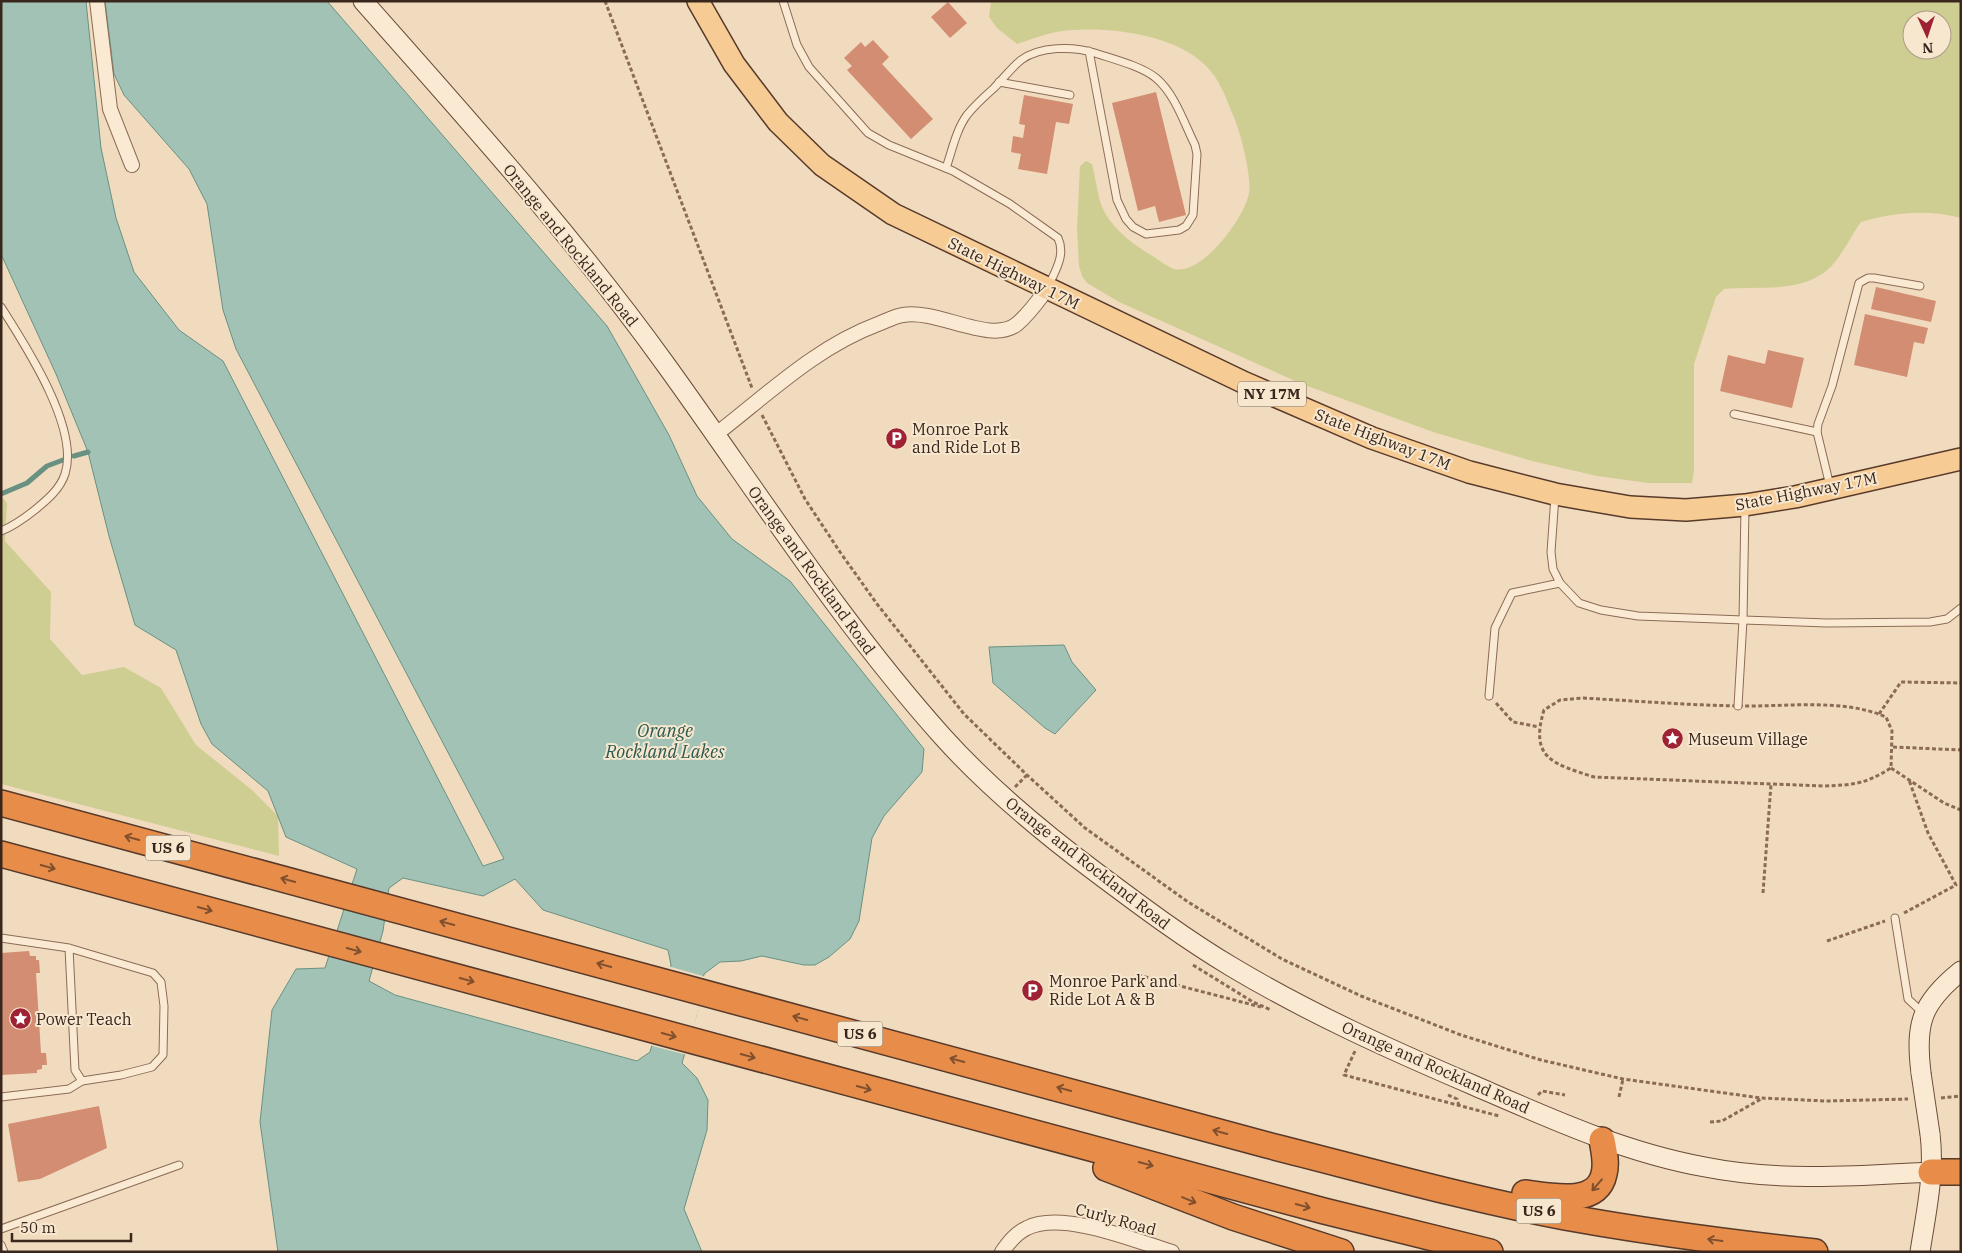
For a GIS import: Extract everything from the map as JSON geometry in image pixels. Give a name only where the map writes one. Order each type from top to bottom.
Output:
[{"type":"highway","name":"US 6","points":[[1,803],[1267,1145],[1453,1193],[1565,1216],[1679,1235],[1816,1252]]},
{"type":"highway","points":[[1,854],[964,1115],[1369,1223],[1490,1252]]},
{"type":"highway","points":[[964,1115],[1050,1151],[1117,1172],[1233,1217],[1341,1252]]},
{"type":"highway","points":[[1267,1145],[1383,1161],[1520,1192],[1570,1197],[1594,1191],[1602,1181],[1605,1167],[1602,1140]]},
{"type":"highway","points":[[1931,1172],[1961,1172]]},
{"type":"main road","name":"State Highway 17M","points":[[698,1],[734,64],[778,122],[822,165],[893,214],[1244,383],[1372,438],[1469,472],[1555,494],[1630,508],[1686,510],[1746,505],[1831,489],[1961,459]]},
{"type":"street","points":[[97,1],[110,110],[132,165]]},
{"type":"street","name":"Orange and Rockland Road","points":[[363,1],[537,198],[665,364],[830,597],[900,686],[945,739],[973,768],[1004,798],[1074,856],[1167,925],[1229,965],[1266,986],[1408,1057],[1602,1140],[1680,1162],[1757,1174],[1821,1177],[1931,1172]]},
{"type":"street","points":[[715,435],[815,357],[843,339],[867,328],[902,315],[918,314],[936,316],[985,331],[1000,332],[1016,325],[1047,289]]},
{"type":"street","points":[[1920,1252],[1929,1199],[1932,1147],[1921,1073],[1919,1041],[1924,1014],[1935,995],[1961,971]]},
{"type":"street","name":"Curly Road","points":[[1002,1252],[1010,1239],[1027,1227],[1051,1222],[1081,1224],[1172,1252]]},
{"type":"lane","points":[[783,1],[801,55],[809,67],[868,133],[889,145],[946,168],[1010,204],[1058,238],[1060,258],[1047,289]]},
{"type":"lane","points":[[946,168],[957,136],[968,114],[1021,60],[1034,54],[1065,48],[1078,48],[1089,51],[1148,72],[1156,78],[1172,99],[1195,145],[1197,154],[1198,166],[1193,216],[1186,226],[1179,230],[1146,234],[1133,227],[1126,220],[1117,200],[1089,51]]},
{"type":"lane","points":[[999,82],[1070,95]]},
{"type":"lane","points":[[1831,489],[1817,432],[1818,424],[1832,386],[1859,283],[1868,278],[1874,278],[1920,286]]},
{"type":"lane","points":[[1,306],[39,368],[60,421],[67,457],[65,476],[53,494],[33,511],[1,531]]},
{"type":"lane","points":[[1734,414],[1817,432]]},
{"type":"lane","points":[[1555,494],[1551,552],[1553,569],[1560,583],[1579,603],[1601,610],[1638,616],[1827,623],[1930,622],[1946,619],[1961,608]]},
{"type":"lane","points":[[1738,706],[1743,620],[1746,505]]},
{"type":"lane","points":[[1489,696],[1495,628],[1512,593],[1560,583]]},
{"type":"lane","points":[[1895,918],[1908,998],[1924,1014]]},
{"type":"lane","points":[[1,938],[69,948],[153,973],[161,982],[164,1006],[163,1055],[152,1067],[121,1075],[82,1081],[69,1089],[1,1097]]},
{"type":"lane","points":[[69,948],[75,1070],[82,1081]]},
{"type":"lane","points":[[1,1229],[179,1166]]},
{"type":"lane","points":[[1,1244],[4,1252]]},
{"type":"path","points":[[605,1],[765,423],[805,499],[877,604],[964,714],[1085,828],[1188,902],[1282,960],[1362,996],[1461,1035],[1541,1060],[1623,1079],[1761,1098],[1826,1101],[1916,1099]]},
{"type":"path","points":[[1879,714],[1900,682],[1961,683]]},
{"type":"path","points":[[1489,696],[1513,722],[1539,727]]},
{"type":"path","points":[[1583,698],[1738,706],[1831,706],[1869,710],[1886,717],[1892,732],[1891,768],[1874,779],[1854,785],[1771,784],[1594,777],[1562,766],[1547,756],[1540,744],[1539,727],[1544,710],[1560,700],[1583,698]]},
{"type":"path","points":[[1892,747],[1961,750]]},
{"type":"path","points":[[1891,768],[1944,803],[1961,810]]},
{"type":"path","points":[[1909,780],[1928,833],[1956,885]]},
{"type":"path","points":[[1763,893],[1771,784]]},
{"type":"path","points":[[1827,941],[1895,918],[1961,881]]},
{"type":"path","points":[[1138,975],[1267,1008]]},
{"type":"path","points":[[1355,1050],[1344,1075],[1504,1118]]},
{"type":"path","points":[[1619,1097],[1623,1079]]},
{"type":"path","points":[[1532,1102],[1542,1091],[1565,1095]]},
{"type":"path","points":[[1936,1098],[1961,1096]]},
{"type":"path","points":[[1710,1122],[1722,1121],[1761,1098]]},
{"type":"shaded area","points":[[991,1],[1961,1],[1961,218],[1936,213],[1911,213],[1861,222],[1838,258],[1827,270],[1815,278],[1786,286],[1724,289],[1716,297],[1694,364],[1694,471],[1692,483],[1648,483],[1597,476],[1532,461],[1433,432],[1302,384],[1119,302],[1087,283],[1082,276],[1079,266],[1077,228],[1080,166],[1086,161],[1092,164],[1103,210],[1121,232],[1136,245],[1168,266],[1174,269],[1185,269],[1197,263],[1220,243],[1240,216],[1246,203],[1250,186],[1249,177],[1243,146],[1235,120],[1222,90],[1210,70],[1191,54],[1176,46],[1142,35],[1088,29],[1058,32],[1017,44],[997,28],[989,17]]},
{"type":"shaded area","points":[[1,496],[7,503],[5,541],[51,592],[50,639],[82,675],[124,667],[161,688],[196,745],[252,790],[278,816],[279,856],[1,784]]},
{"type":"water","name":"Orange Rockland Lakes","points":[[1,1],[86,1],[101,148],[116,218],[134,272],[179,330],[223,361],[483,866],[504,859],[236,349],[223,310],[207,204],[189,169],[124,95],[114,74],[105,1],[327,1],[607,326],[669,435],[697,496],[732,539],[790,581],[924,749],[922,772],[884,816],[872,838],[859,921],[850,939],[829,957],[815,965],[804,965],[762,956],[741,961],[720,962],[704,974],[696,1016],[682,1063],[697,1078],[708,1100],[707,1130],[684,1209],[702,1252],[278,1252],[260,1122],[272,1010],[296,969],[325,968],[357,869],[286,837],[268,791],[212,744],[201,724],[176,650],[135,625],[109,536],[88,452],[56,374],[1,254]],"holes":[[[403,878],[483,896],[515,879],[543,910],[668,950],[671,965],[650,1052],[637,1061],[395,995],[369,981],[383,931],[389,888]]]},
{"type":"water","points":[[1064,645],[1072,662],[1096,690],[1055,734],[1045,728],[993,683],[989,647]]},
{"type":"pier","points":[[668,966],[706,977],[687,1055],[649,1045],[660,1007]]},
{"type":"building","points":[[948,2],[967,23],[950,38],[931,17]]},
{"type":"building","points":[[873,40],[889,57],[882,64],[933,119],[911,139],[847,70],[852,66],[844,58],[861,42],[865,47]]},
{"type":"building","points":[[1156,92],[1186,215],[1159,222],[1155,206],[1138,211],[1112,103]]},
{"type":"building","points":[[1024,95],[1073,104],[1069,124],[1056,122],[1047,174],[1018,169],[1021,154],[1011,152],[1013,136],[1023,138],[1025,125],[1019,124]]},
{"type":"building","points":[[1876,287],[1936,301],[1931,322],[1871,309]]},
{"type":"building","points":[[1865,314],[1928,328],[1924,344],[1914,342],[1907,377],[1854,365]]},
{"type":"building","points":[[1768,350],[1804,358],[1792,408],[1720,391],[1728,355],[1765,364]]},
{"type":"building","points":[[29,951],[30,956],[36,956],[36,960],[39,960],[40,973],[36,973],[41,1053],[46,1053],[47,1065],[42,1065],[42,1069],[37,1070],[37,1073],[1,1075],[1,953]]},
{"type":"building","points":[[99,1106],[107,1148],[40,1179],[18,1182],[8,1124]]},
{"type":"waterway","points":[[74,456],[88,452]]},
{"type":"waterway","points":[[1,494],[27,483],[47,466],[63,460]]},
{"type":"place","name":"Monroe Park and Ride Lot B","points":[[896,438]]},
{"type":"place","name":"Museum Village","points":[[1672,739]]},
{"type":"place","name":"Monroe Park and Ride Lot A & B","points":[[1033,990]]},
{"type":"place","name":"Power Teach","points":[[20,1019]]}]
